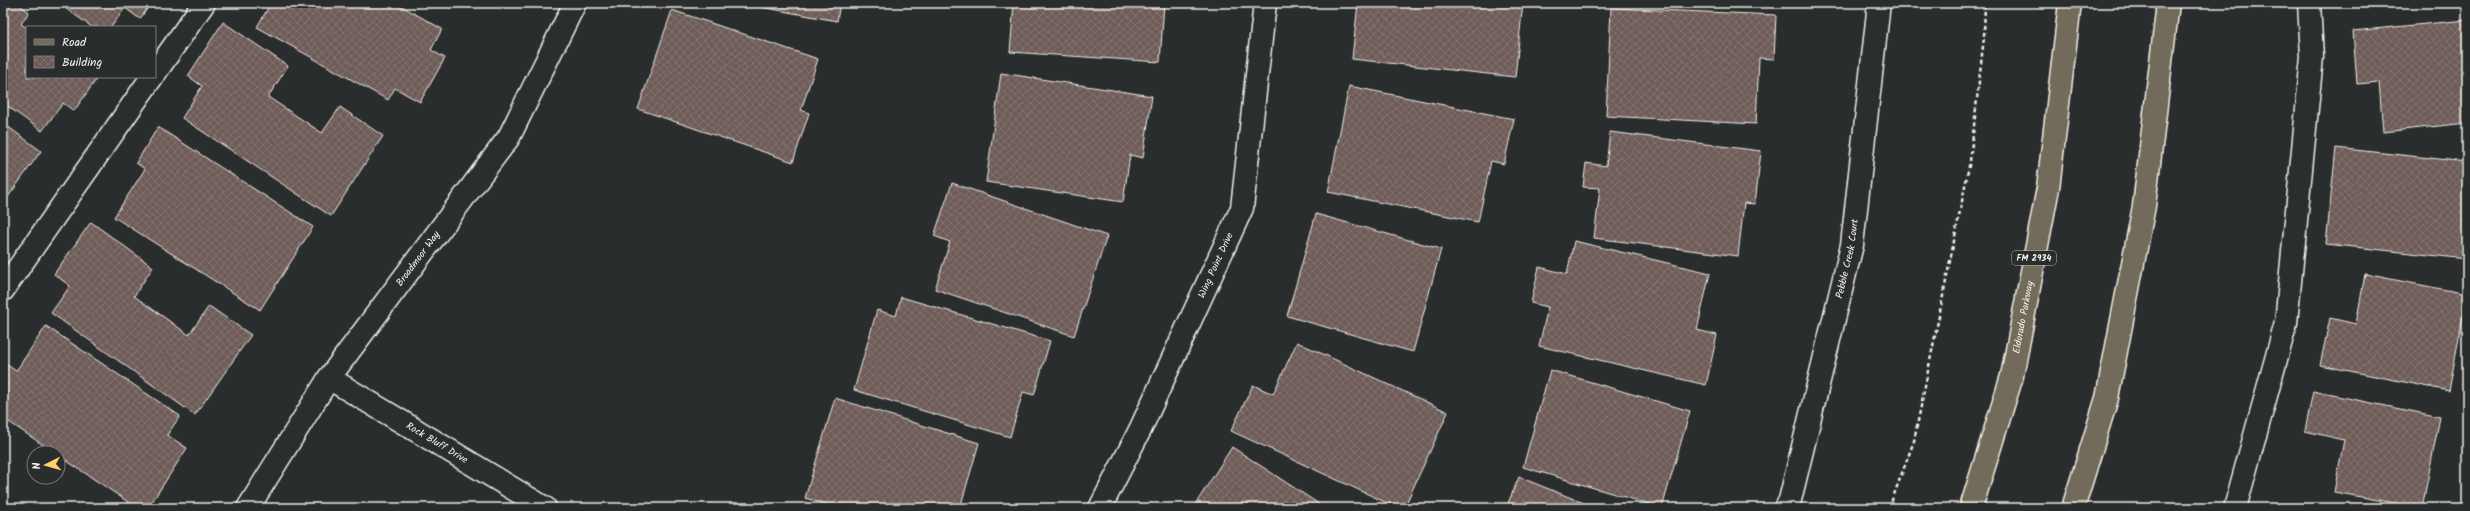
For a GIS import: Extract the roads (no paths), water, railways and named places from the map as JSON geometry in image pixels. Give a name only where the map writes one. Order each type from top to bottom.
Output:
[{"type":"main road","name":"Eldorado Parkway","points":[[1971,508],[2012,376],[2048,188],[2070,3]]},
{"type":"main road","points":[[2073,508],[2107,398],[2144,206],[2168,3]]},
{"type":"street","points":[[156,72],[204,3]]},
{"type":"street","name":"Broadmoor Way","points":[[248,508],[329,378],[509,137],[576,3]]},
{"type":"street","name":"Wing Point Drive","points":[[1100,508],[1140,430],[1242,208],[1265,3]]},
{"type":"street","name":"Pebble Creek Court","points":[[1786,508],[1790,500],[1852,245],[1879,3]]},
{"type":"street","points":[[2234,508],[2286,322],[2312,57],[2309,3]]},
{"type":"street","points":[[3,290],[151,78]]},
{"type":"street","name":"Rock Bluff Drive","points":[[329,378],[545,508]]}]
